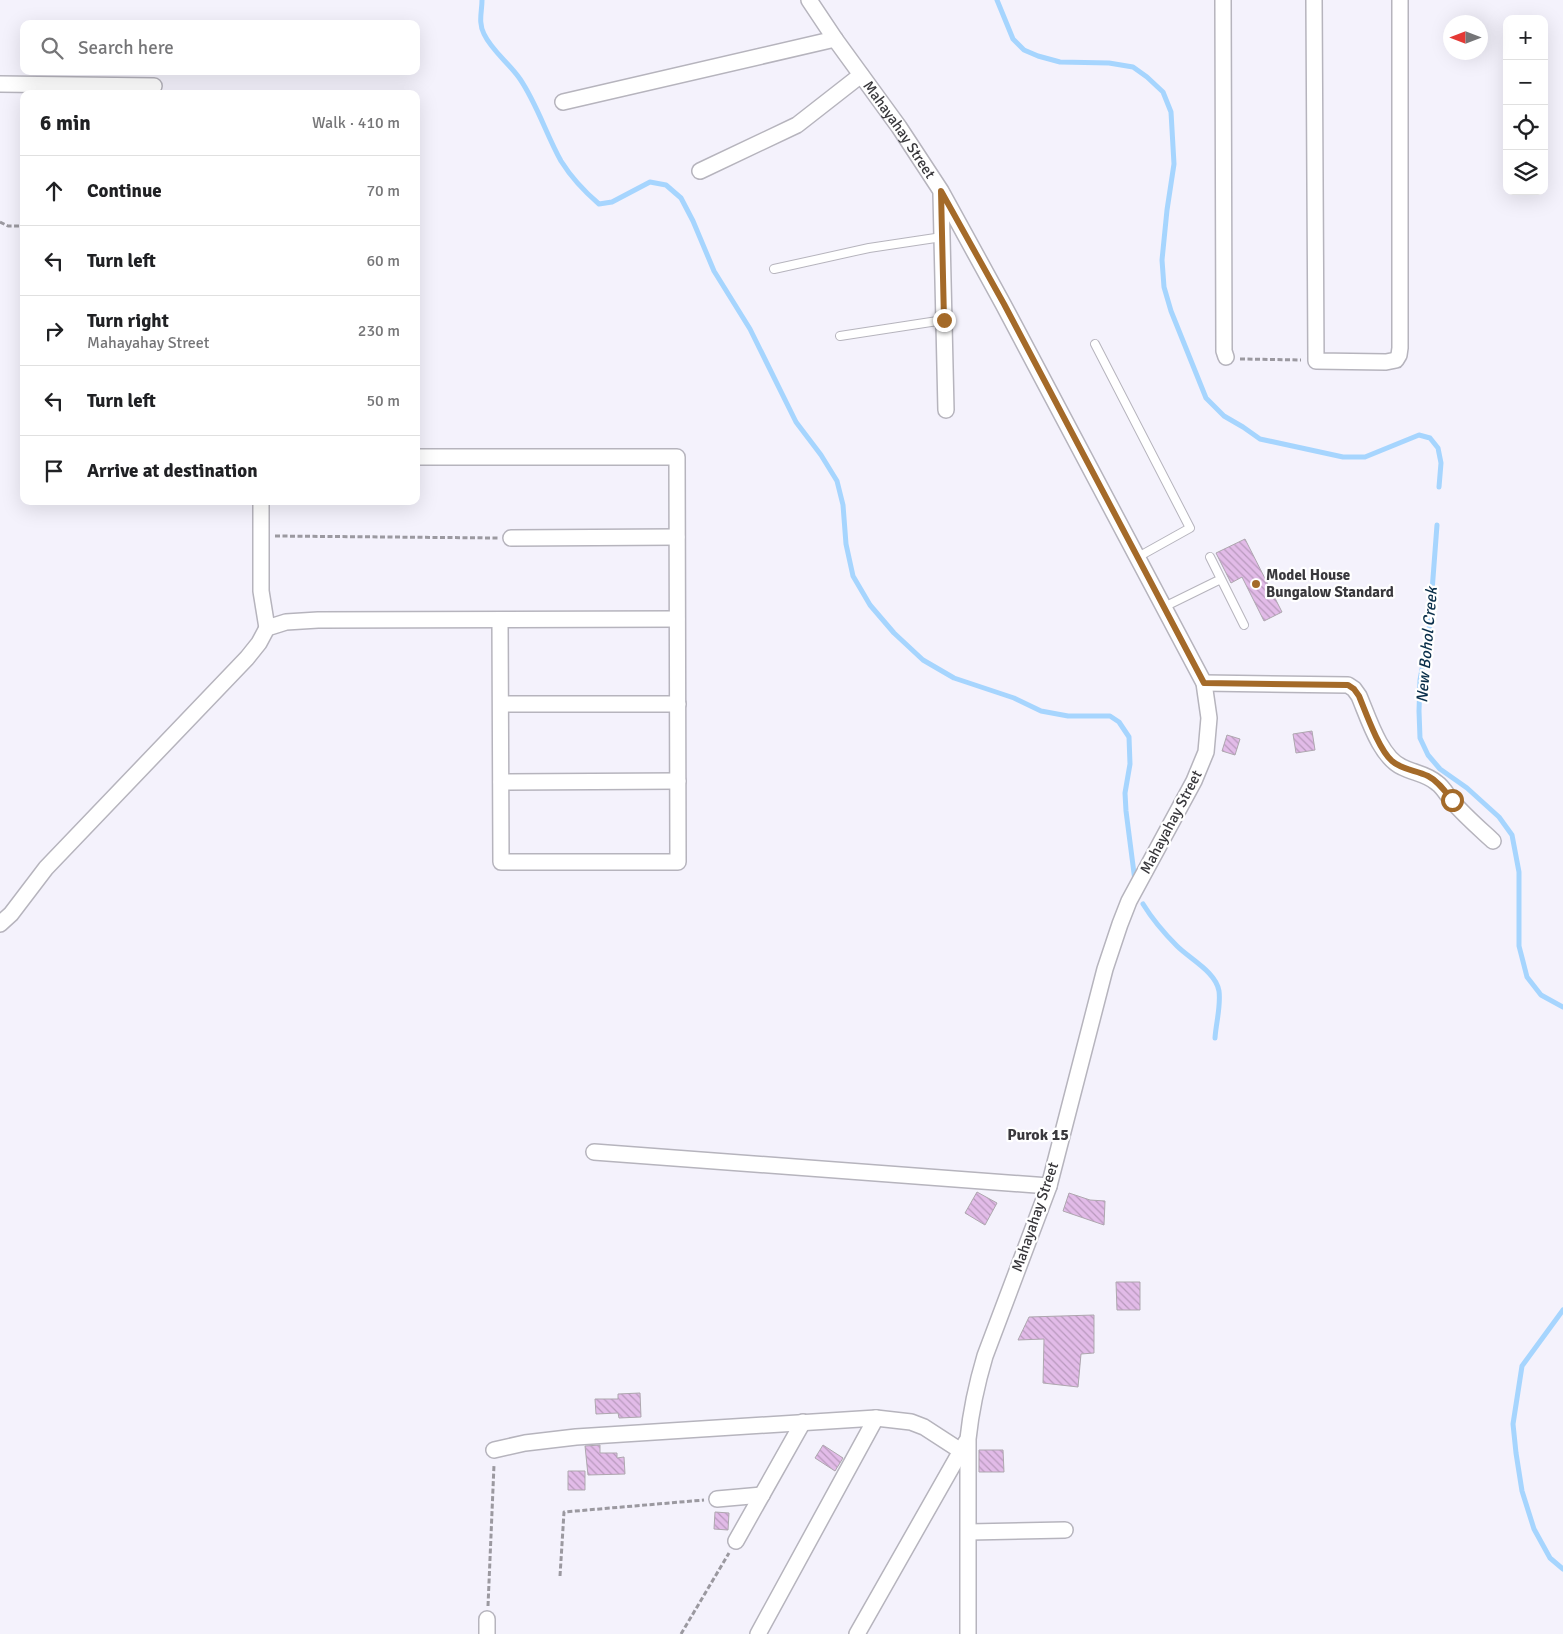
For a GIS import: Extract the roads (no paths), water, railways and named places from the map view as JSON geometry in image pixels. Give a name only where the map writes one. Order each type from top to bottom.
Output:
[{"type":"street","name":"Mahayahay Street","points":[[809,0],[899,127],[941,191],[1004,304],[1204,683],[1209,718],[1206,752],[1194,781],[1129,901],[1120,924],[1105,969],[1049,1186],[985,1356],[970,1413],[965,1445],[969,1532],[968,1634]]},
{"type":"street","points":[[1223,0],[1224,351],[1226,357]]},
{"type":"street","points":[[1314,0],[1316,361],[1391,362],[1396,360],[1399,355],[1400,0]]},
{"type":"street","points":[[563,102],[835,39]]},
{"type":"street","points":[[700,171],[797,125],[861,75]]},
{"type":"street","points":[[0,84],[87,89],[154,86]]},
{"type":"street","points":[[941,191],[946,410]]},
{"type":"street","points":[[420,458],[677,457],[678,862],[501,862],[500,620]]},
{"type":"street","points":[[0,924],[11,914],[46,868],[247,658],[258,643],[267,628],[261,591],[261,505]]},
{"type":"street","points":[[511,538],[677,537]]},
{"type":"street","points":[[267,628],[299,621],[677,619]]},
{"type":"street","points":[[1204,683],[1348,685],[1359,696],[1383,749],[1391,760],[1402,767],[1428,776],[1439,784],[1471,821],[1493,841]]},
{"type":"street","points":[[501,704],[678,704]]},
{"type":"street","points":[[501,782],[678,781]]},
{"type":"street","points":[[594,1152],[1049,1186]]},
{"type":"street","points":[[758,1634],[876,1418]]},
{"type":"street","points":[[494,1450],[525,1443],[558,1439],[876,1418],[912,1422],[965,1445],[858,1634]]},
{"type":"street","points":[[736,1541],[803,1422]]},
{"type":"street","points":[[717,1499],[762,1495]]},
{"type":"street","points":[[969,1532],[1065,1530]]},
{"type":"lane","points":[[774,269],[861,250],[942,237]]},
{"type":"lane","points":[[840,336],[944,320]]},
{"type":"lane","points":[[1096,344],[1190,528],[1138,557]]},
{"type":"lane","points":[[1210,557],[1244,625]]},
{"type":"lane","points":[[1164,607],[1221,579]]},
{"type":"waterway","points":[[482,0],[482,30],[487,40],[520,79],[561,161],[574,178],[599,204],[612,202],[650,182],[666,185],[681,198],[714,271],[750,329],[796,422],[821,455],[837,481],[843,505],[846,544],[853,576],[870,605],[894,633],[923,660],[954,678],[1014,698],[1041,711],[1068,716],[1110,716],[1119,722],[1129,737],[1130,764],[1125,793],[1135,881]]},
{"type":"waterway","name":"New Bohol Creek","points":[[997,0],[1013,39],[1024,50],[1060,62],[1109,63],[1133,67],[1163,92],[1171,112],[1174,164],[1162,260],[1164,287],[1171,311],[1206,398],[1224,416],[1260,439],[1343,457],[1365,457],[1419,435],[1430,438],[1438,448],[1441,463],[1439,487]]},
{"type":"waterway","name":"New Bohol Creek","points":[[1437,525],[1429,631],[1420,680],[1420,738],[1428,755],[1440,769],[1467,788],[1499,817],[1512,835],[1519,872],[1519,946],[1527,977],[1541,995],[1563,1007]]},
{"type":"waterway","points":[[1143,904],[1173,942],[1202,966],[1217,984],[1219,1003],[1215,1038]]},
{"type":"waterway","name":"New Bohol Creek","points":[[1563,1310],[1522,1366],[1513,1424],[1522,1491],[1534,1529],[1550,1558],[1563,1569]]},
{"type":"place","name":"Model House Bungalow Standard","points":[[1256,584]]},
{"type":"district","name":"Purok 15","points":[[1038,1135]]}]
